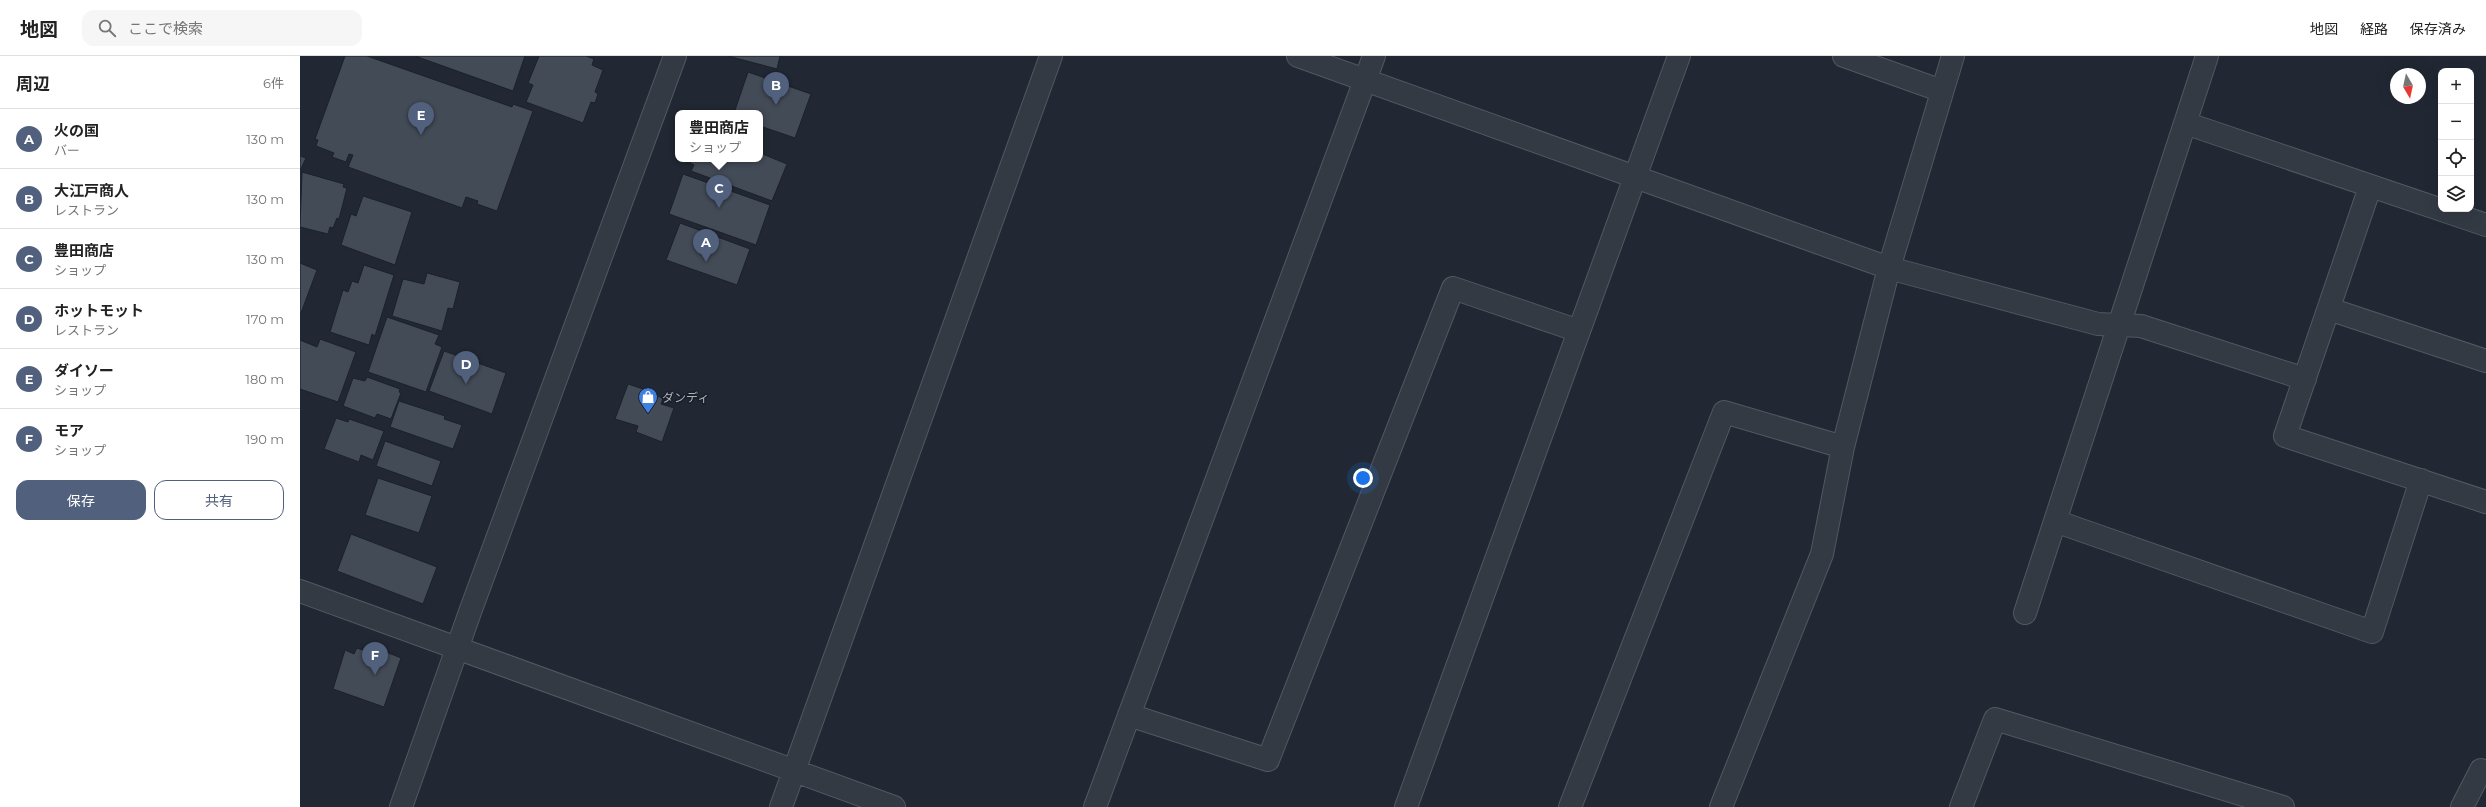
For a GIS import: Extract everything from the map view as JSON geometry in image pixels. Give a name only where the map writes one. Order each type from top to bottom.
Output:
[{"type":"street","points":[[401,807],[457,647],[675,56]]},
{"type":"street","points":[[781,807],[1051,56]]},
{"type":"street","points":[[1298,56],[1636,175],[1889,268],[2098,324],[2140,326],[2305,379]]},
{"type":"street","points":[[1096,807],[1374,56]]},
{"type":"street","points":[[1411,805],[1579,331],[1679,56]]},
{"type":"street","points":[[1844,56],[1942,91]]},
{"type":"street","points":[[1721,807],[1822,554],[1843,447],[1889,268],[1953,56]]},
{"type":"street","points":[[2025,613],[2207,56]]},
{"type":"street","points":[[2185,123],[2370,187],[2486,225]]},
{"type":"street","points":[[2370,187],[2285,436],[2486,502]]},
{"type":"street","points":[[1129,715],[1268,760],[1453,288],[1579,331]]},
{"type":"street","points":[[2329,309],[2486,361]]},
{"type":"street","points":[[1570,807],[1724,412],[1843,447]]},
{"type":"street","points":[[2055,521],[2372,632],[2421,480]]},
{"type":"street","points":[[300,591],[457,647],[794,772],[894,807]]},
{"type":"street","points":[[1961,807],[1995,719],[2283,807]]},
{"type":"street","points":[[2462,807],[2481,770],[2486,772]]},
{"type":"building","points":[[345,56],[367,56],[512,107],[513,104],[533,111],[497,211],[477,204],[478,201],[466,197],[462,208],[348,167],[353,155],[349,154],[346,162],[332,157],[334,153],[316,146],[318,140],[315,139]]},
{"type":"building","points":[[415,56],[525,56],[513,91]]},
{"type":"building","points":[[539,56],[586,56],[594,59],[592,65],[603,70],[595,92],[598,94],[595,103],[591,102],[583,123],[526,102],[533,85],[528,83]]},
{"type":"building","points":[[728,56],[780,56],[777,69]]},
{"type":"building","points":[[748,72],[811,94],[795,138],[763,127],[763,110],[735,110]]},
{"type":"building","points":[[763,154],[787,164],[772,201],[691,171],[694,165],[690,163],[763,162]]},
{"type":"building","points":[[300,156],[306,158],[300,171]]},
{"type":"building","points":[[302,172],[344,184],[343,187],[347,188],[339,219],[337,218],[333,228],[330,227],[328,234],[300,227]]},
{"type":"building","points":[[683,174],[770,205],[756,245],[669,214]]},
{"type":"building","points":[[363,196],[412,212],[395,265],[341,245],[351,214],[356,216]]},
{"type":"building","points":[[680,223],[750,249],[737,285],[666,260]]},
{"type":"building","points":[[300,263],[317,270],[301,313],[300,312]]},
{"type":"building","points":[[364,265],[394,275],[375,336],[372,334],[369,345],[330,332],[343,290],[348,292],[352,281],[358,283]]},
{"type":"building","points":[[427,273],[460,282],[453,309],[448,308],[442,331],[392,316],[403,279],[424,284]]},
{"type":"building","points":[[387,317],[439,335],[435,344],[442,347],[426,392],[368,372]]},
{"type":"building","points":[[320,339],[356,352],[338,402],[300,389],[300,340],[317,347]]},
{"type":"building","points":[[444,351],[506,373],[492,414],[429,391]]},
{"type":"building","points":[[367,377],[400,389],[399,392],[401,393],[391,419],[377,414],[375,418],[343,406],[353,378],[365,381]]},
{"type":"building","points":[[628,384],[655,393],[654,395],[663,398],[661,404],[674,408],[662,442],[636,432],[638,426],[615,419]]},
{"type":"building","points":[[399,401],[445,416],[444,419],[462,425],[453,449],[390,427]]},
{"type":"building","points":[[336,418],[348,422],[349,419],[384,431],[373,460],[361,455],[359,462],[324,449]]},
{"type":"building","points":[[385,441],[441,461],[432,486],[376,466]]},
{"type":"building","points":[[378,478],[432,496],[419,533],[365,515]]},
{"type":"building","points":[[351,534],[437,567],[423,604],[337,571]]},
{"type":"building","points":[[357,648],[376,655],[379,649],[401,658],[384,707],[333,689],[345,650],[354,654]]},
{"type":"place","name":"大江戸商人","points":[[776,105]]},
{"type":"place","name":"ダイソー","points":[[421,135]]},
{"type":"place","name":"豊田商店","points":[[719,208]]},
{"type":"place","name":"火の国","points":[[706,262]]},
{"type":"place","name":"ホットモット","points":[[466,384]]},
{"type":"place","name":"ダンディ","points":[[648,414]]},
{"type":"place","name":"モア","points":[[375,675]]}]
